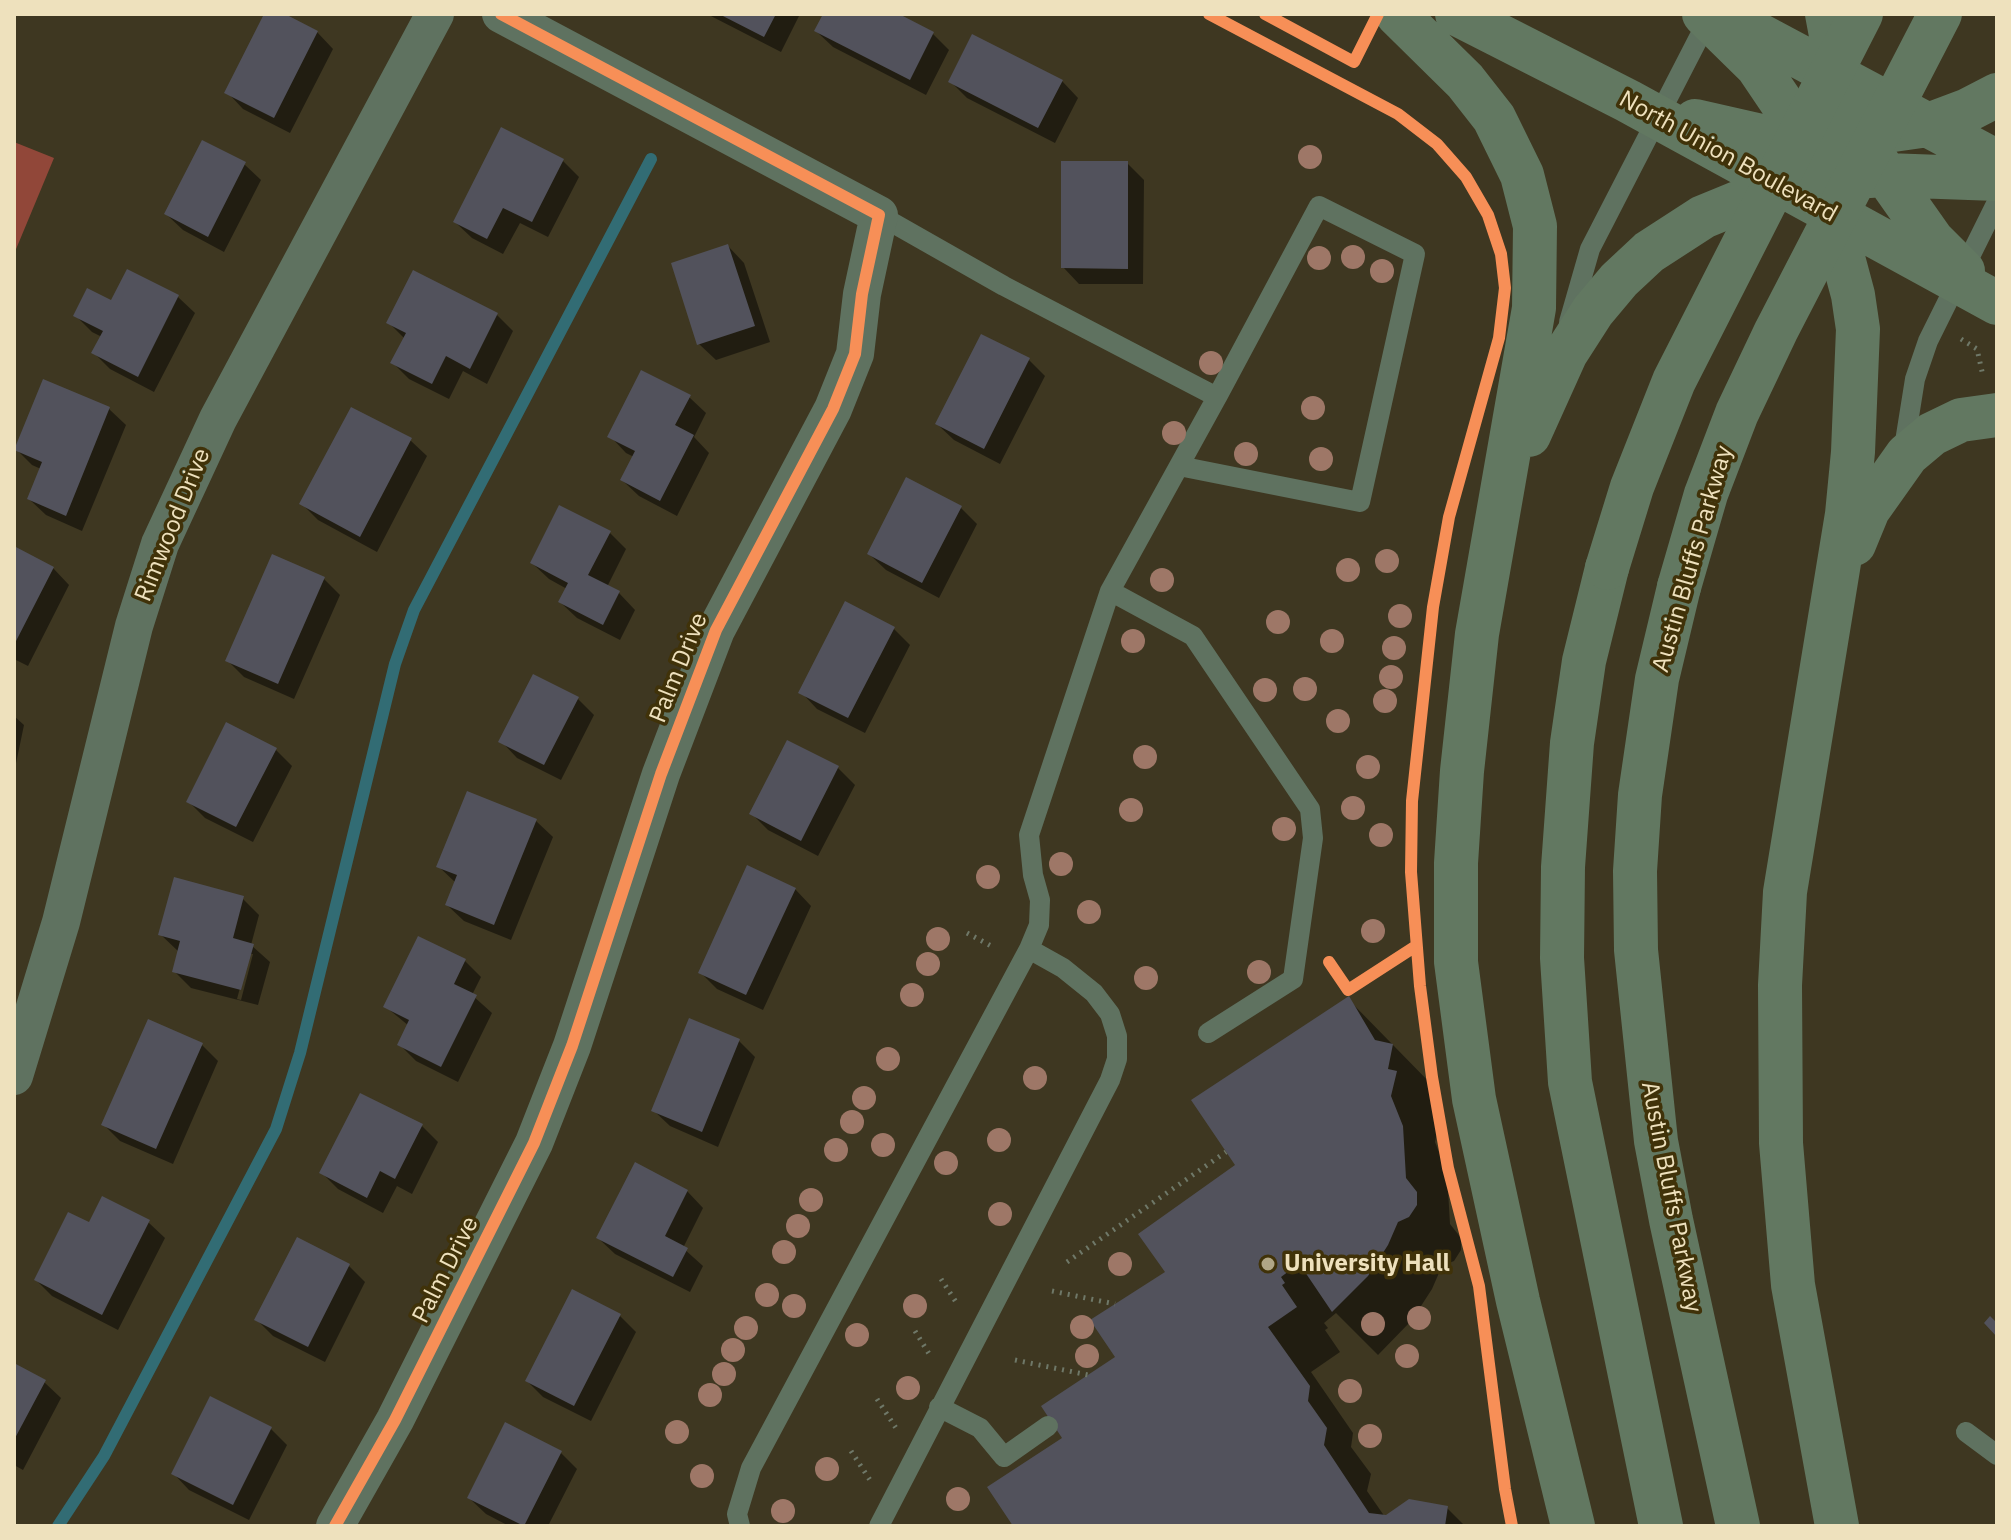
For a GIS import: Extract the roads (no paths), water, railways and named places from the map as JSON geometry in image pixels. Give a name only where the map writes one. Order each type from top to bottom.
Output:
[{"type":"main road","points":[[1397,14],[1465,81],[1494,118],[1522,175],[1535,226],[1534,308],[1477,634],[1462,771],[1456,863],[1456,962],[1474,1099],[1518,1301],[1573,1526]]},
{"type":"main road","name":"North Union Boulevard","points":[[1457,14],[1812,193],[1960,276],[1997,301]]},
{"type":"main road","points":[[1827,14],[1839,78],[1858,135],[1960,276]]},
{"type":"main road","points":[[1661,1526],[1570,1082],[1562,958],[1563,867],[1572,743],[1584,661],[1607,568],[1632,487],[1674,381],[1861,14]]},
{"type":"main road","name":"Austin Bluffs Parkway","points":[[1738,1526],[1656,1141],[1636,950],[1635,871],[1640,795],[1657,679],[1679,587],[1706,494],[1737,413],[1782,318],[1940,14]]},
{"type":"main road","points":[[1711,15],[1839,78],[1997,162]]},
{"type":"main road","points":[[1711,15],[1757,66],[1805,137],[1812,193],[1853,295],[1858,329],[1853,452],[1837,583],[1785,892],[1780,985],[1781,1143],[1793,1285],[1837,1526]]},
{"type":"main road","points":[[1648,110],[1761,136],[1858,135],[1928,125],[1997,95]]},
{"type":"main road","points":[[1501,508],[1566,353],[1593,311],[1619,280],[1649,252],[1703,217],[1886,175],[1997,179]]},
{"type":"main road","points":[[1837,583],[1868,510],[1902,462],[1932,434],[1961,420],[1990,396]]},
{"type":"street","name":"Rimwood Drive","points":[[14,1076],[61,922],[134,626],[160,544],[218,419],[435,14]]},
{"type":"street","points":[[501,14],[879,215]]},
{"type":"street","name":"Palm Drive","points":[[335,1526],[395,1420],[534,1143],[572,1046],[661,774],[716,630],[833,409],[855,354],[862,294],[879,215]]},
{"type":"lane","points":[[1551,385],[1590,249],[1648,110],[1711,15]]},
{"type":"lane","points":[[1902,462],[1915,379],[1928,341],[1997,202]]},
{"type":"lane","points":[[740,1526],[737,1514],[751,1468],[1029,949],[1039,925],[1040,900],[1033,875],[1029,835],[1110,591],[1319,206],[1415,254],[1360,502],[1179,466]]},
{"type":"lane","points":[[879,215],[1004,286],[1217,397]]},
{"type":"lane","points":[[1110,591],[1193,636],[1310,809],[1313,838],[1293,979],[1208,1033]]},
{"type":"lane","points":[[879,1526],[1110,1080],[1117,1059],[1117,1036],[1110,1014],[1094,993],[1063,968],[1029,949]]},
{"type":"lane","points":[[939,1407],[980,1428],[1004,1457],[1048,1426]]},
{"type":"lane","points":[[1966,1432],[1997,1455]]},
{"type":"waterway","points":[[58,1526],[104,1456],[276,1129],[300,1053],[395,664],[414,610],[651,159]]},
{"type":"place","name":"University Hall","points":[[1268,1264]]}]
